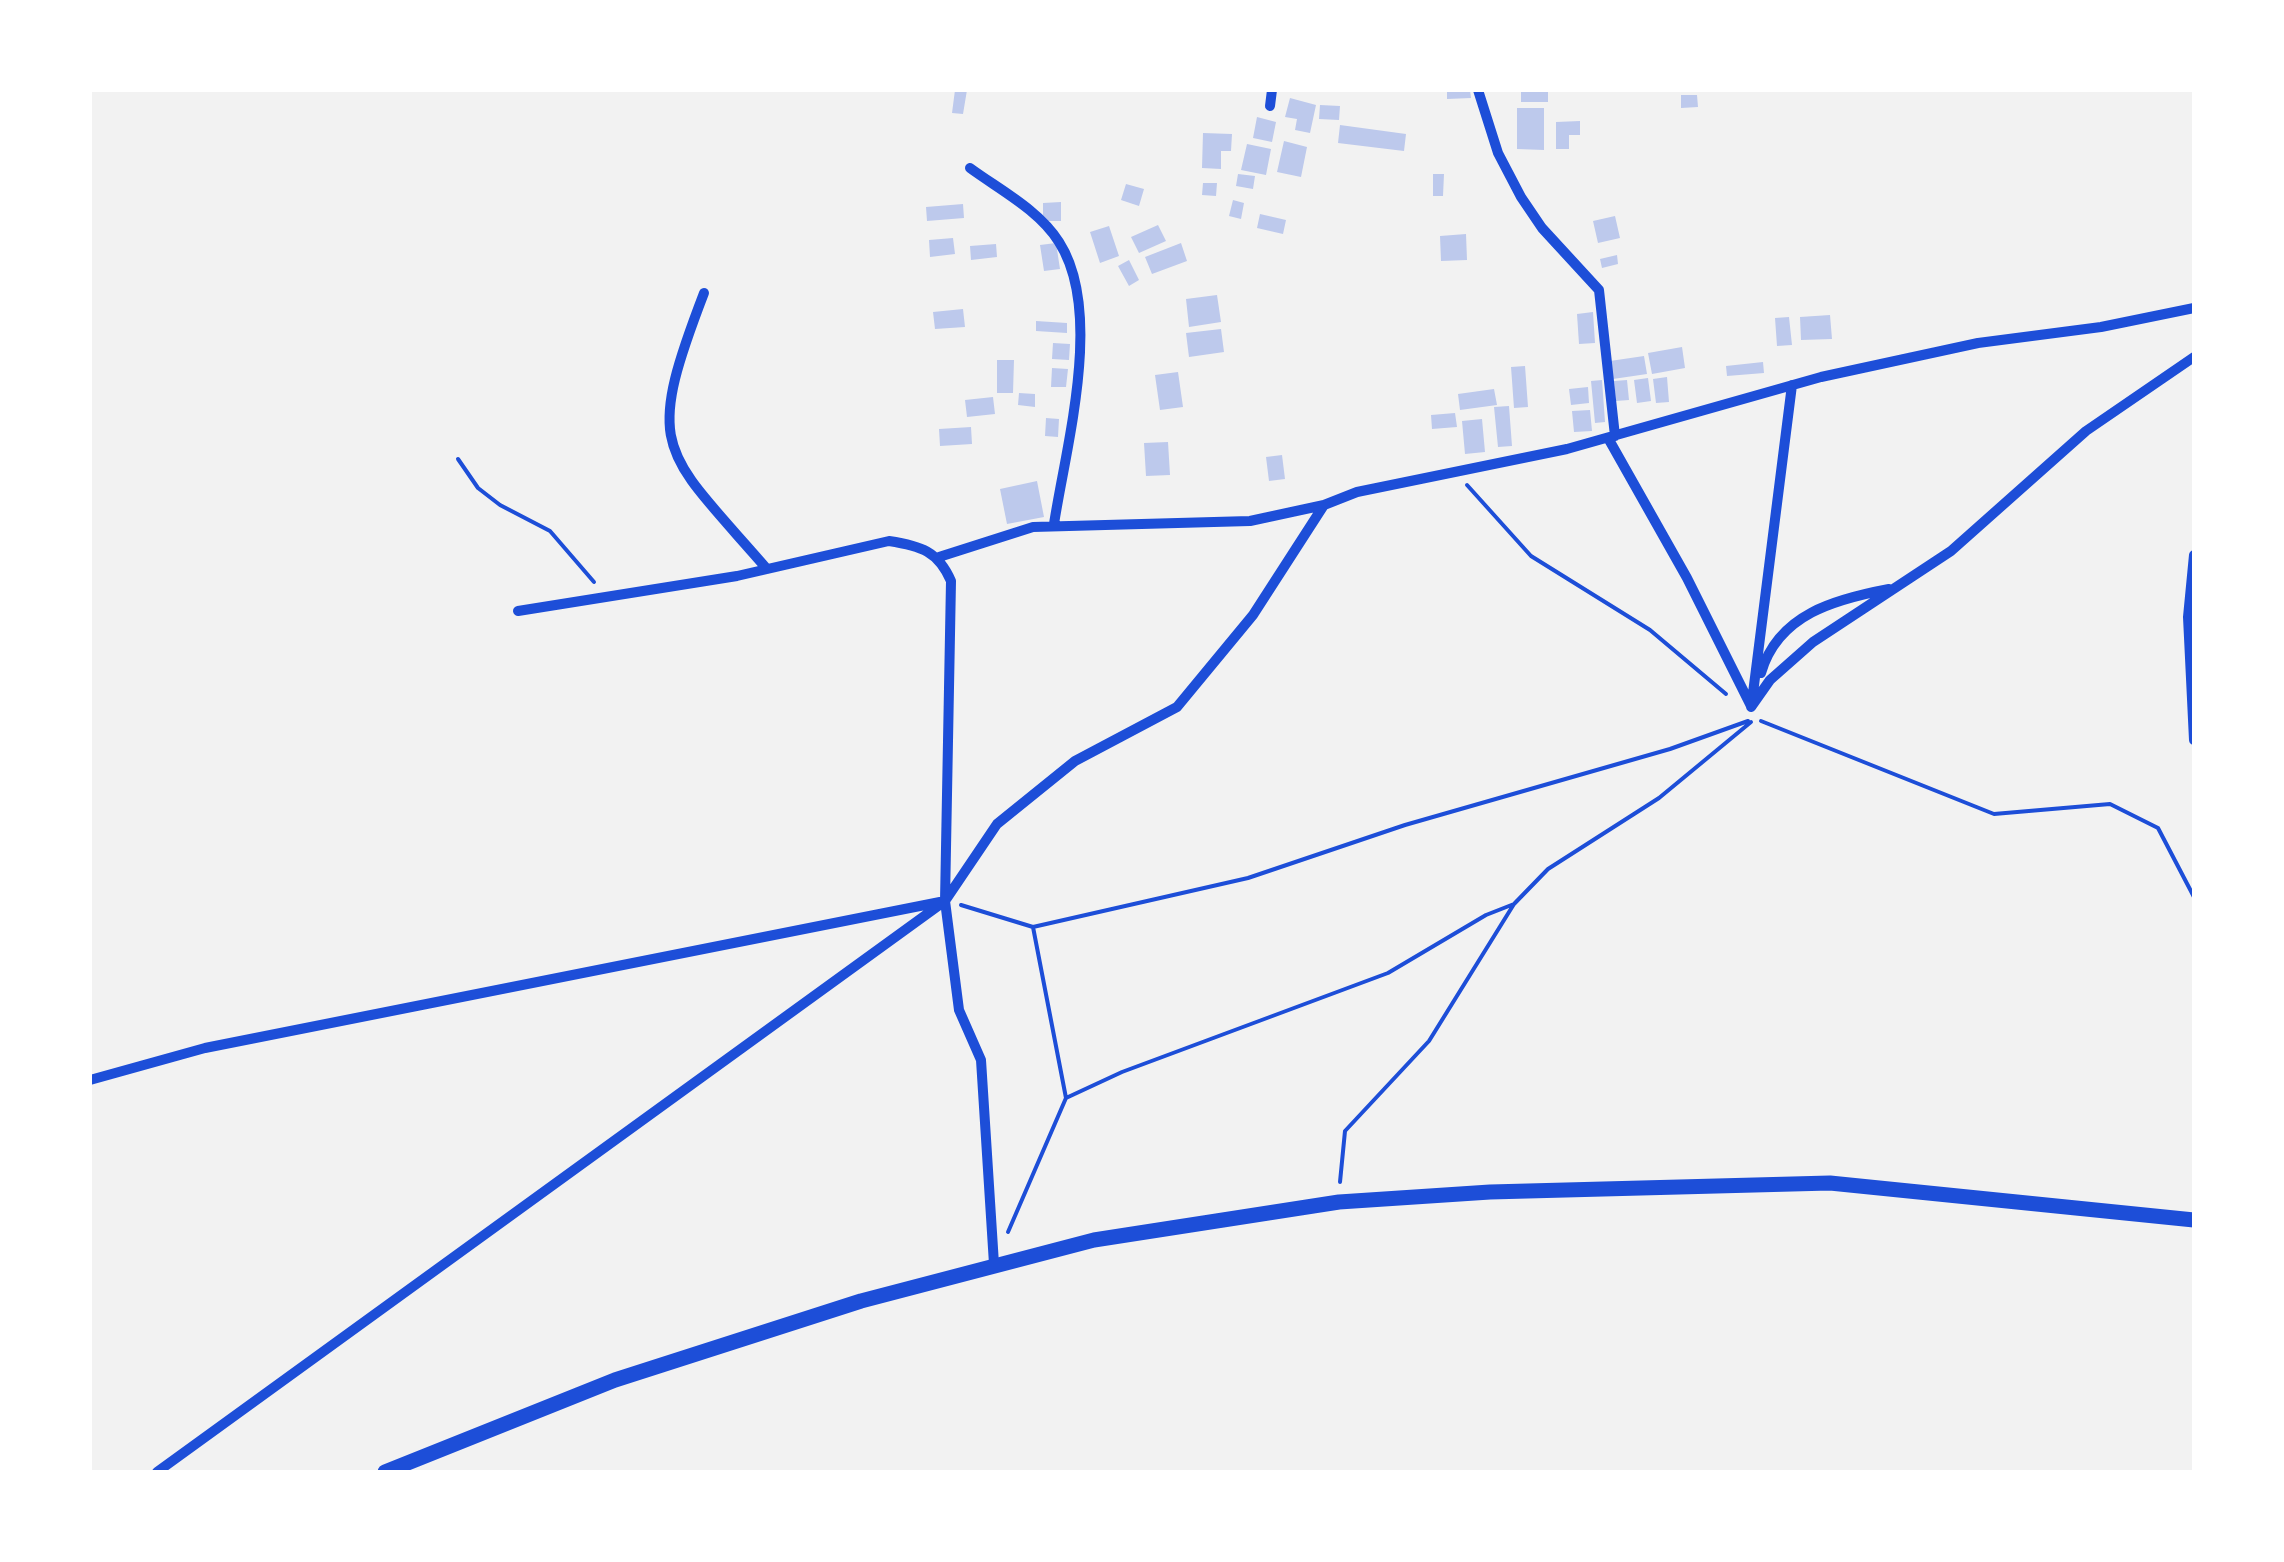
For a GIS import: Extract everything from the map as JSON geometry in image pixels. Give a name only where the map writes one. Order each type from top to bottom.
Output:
[{"type":"main road","points":[[385,1472],[615,1380],[861,1301],[1094,1240],[1338,1202],[1490,1192],[1830,1183],[2194,1220]]},
{"type":"street","points":[[1270,106],[1272,90]]},
{"type":"street","points":[[1478,90],[1498,153],[1522,197],[1542,228],[1599,290],[1611,437],[1754,713]]},
{"type":"street","points":[[970,168],[1034,214],[1057,239],[1075,282],[1080,342],[1054,524]]},
{"type":"street","points":[[704,293],[669,393],[668,429],[675,457],[689,481],[768,569]]},
{"type":"street","points":[[518,611],[768,569],[889,541],[912,544],[939,556],[1054,524],[1221,524],[1324,506],[1357,492],[1457,474],[1611,437],[1792,385],[1978,343],[2101,328],[2194,308]]},
{"type":"street","points":[[1754,713],[1770,680],[1813,642],[1951,550],[2086,431],[2194,357]]},
{"type":"street","points":[[1754,713],[1792,385]]},
{"type":"street","points":[[156,1472],[945,900],[997,824],[1075,761],[1177,708],[1253,615],[1324,506]]},
{"type":"street","points":[[2194,555],[2188,618],[2194,740]]},
{"type":"street","points":[[939,556],[950,581],[945,900],[959,1010],[980,1060],[994,1264]]},
{"type":"street","points":[[1754,713],[1763,665],[1792,623],[1834,599],[1894,588]]},
{"type":"street","points":[[90,1080],[205,1048],[945,900]]},
{"type":"path","points":[[458,459],[478,488],[500,505],[550,531],[605,598]]},
{"type":"path","points":[[1457,474],[1531,556],[1650,630],[1754,713],[1994,814],[2110,804],[2158,828],[2194,898]]},
{"type":"path","points":[[1338,1202],[1345,1132],[1429,1042],[1514,904],[1548,868],[1659,798],[1754,713]]},
{"type":"path","points":[[945,900],[1032,927],[1248,878],[1405,825],[1670,749],[1754,713]]},
{"type":"path","points":[[1066,1098],[1122,1072],[1388,973],[1486,915],[1514,904]]},
{"type":"path","points":[[994,1264],[1066,1098],[1032,927]]},
{"type":"building","points":[[955,90],[967,90],[963,114],[952,113]]},
{"type":"building","points":[[1447,90],[1470,90],[1471,98],[1447,99]]},
{"type":"building","points":[[1521,90],[1548,90],[1548,102],[1521,102]]},
{"type":"building","points":[[1681,95],[1697,95],[1698,107],[1681,108]]},
{"type":"building","points":[[1290,98],[1316,105],[1310,133],[1295,130],[1297,119],[1285,117]]},
{"type":"building","points":[[1320,105],[1340,106],[1339,120],[1319,119]]},
{"type":"building","points":[[1517,108],[1544,108],[1544,150],[1517,149]]},
{"type":"building","points":[[1257,117],[1276,122],[1272,142],[1253,138]]},
{"type":"building","points":[[1580,121],[1580,135],[1569,135],[1569,149],[1556,149],[1556,122]]},
{"type":"building","points":[[1340,125],[1406,134],[1404,151],[1338,143]]},
{"type":"building","points":[[1203,133],[1232,134],[1231,151],[1221,151],[1221,169],[1202,168]]},
{"type":"building","points":[[1284,141],[1307,147],[1301,177],[1277,172]]},
{"type":"building","points":[[1247,144],[1271,149],[1266,175],[1241,170]]},
{"type":"building","points":[[1238,174],[1255,176],[1253,189],[1236,186]]},
{"type":"building","points":[[1433,174],[1444,174],[1443,196],[1433,196]]},
{"type":"building","points":[[1203,183],[1217,183],[1216,196],[1202,195]]},
{"type":"building","points":[[1126,184],[1144,189],[1139,206],[1121,200]]},
{"type":"building","points":[[1233,200],[1244,203],[1241,219],[1229,216]]},
{"type":"building","points":[[1061,202],[1061,221],[1043,221],[1043,203]]},
{"type":"building","points":[[963,204],[964,218],[927,221],[926,207]]},
{"type":"building","points":[[1260,214],[1286,220],[1283,234],[1257,228]]},
{"type":"building","points":[[1615,216],[1620,238],[1598,243],[1593,221]]},
{"type":"building","points":[[1158,225],[1166,241],[1139,253],[1131,237]]},
{"type":"building","points":[[1109,226],[1119,256],[1100,263],[1090,232]]},
{"type":"building","points":[[1466,234],[1467,260],[1441,261],[1440,236]]},
{"type":"building","points":[[953,238],[955,254],[930,257],[929,240]]},
{"type":"building","points":[[1056,243],[1060,269],[1044,271],[1040,245]]},
{"type":"building","points":[[1181,243],[1187,261],[1152,274],[1145,257]]},
{"type":"building","points":[[996,244],[997,257],[971,260],[970,246]]},
{"type":"building","points":[[1617,255],[1618,264],[1602,268],[1600,259]]},
{"type":"building","points":[[1129,260],[1139,280],[1129,286],[1118,266]]},
{"type":"building","points":[[1217,295],[1221,322],[1189,327],[1186,299]]},
{"type":"building","points":[[963,309],[965,327],[935,329],[933,312]]},
{"type":"building","points":[[1593,312],[1595,343],[1579,344],[1577,314]]},
{"type":"building","points":[[1830,315],[1832,339],[1801,340],[1800,317]]},
{"type":"building","points":[[1789,317],[1792,345],[1777,346],[1775,318]]},
{"type":"building","points":[[1036,321],[1067,323],[1067,333],[1036,331]]},
{"type":"building","points":[[1221,329],[1224,352],[1189,357],[1186,333]]},
{"type":"building","points":[[1053,343],[1070,344],[1069,360],[1052,359]]},
{"type":"building","points":[[1682,347],[1685,368],[1652,374],[1648,353]]},
{"type":"building","points":[[1644,356],[1647,374],[1613,379],[1610,361]]},
{"type":"building","points":[[997,360],[1014,360],[1013,393],[997,393]]},
{"type":"building","points":[[1763,362],[1764,373],[1727,376],[1726,366]]},
{"type":"building","points":[[1525,366],[1528,407],[1514,408],[1511,367]]},
{"type":"building","points":[[1052,368],[1068,369],[1066,387],[1051,387]]},
{"type":"building","points":[[1178,372],[1183,407],[1160,410],[1155,375]]},
{"type":"building","points":[[1667,377],[1669,402],[1656,403],[1653,379]]},
{"type":"building","points":[[1648,378],[1651,401],[1637,403],[1634,380]]},
{"type":"building","points":[[1602,380],[1605,422],[1595,423],[1591,381]]},
{"type":"building","points":[[1627,380],[1629,400],[1616,401],[1614,381]]},
{"type":"building","points":[[1588,387],[1589,403],[1571,405],[1569,389]]},
{"type":"building","points":[[1494,389],[1497,405],[1460,410],[1458,394]]},
{"type":"building","points":[[1019,393],[1035,394],[1035,407],[1018,405]]},
{"type":"building","points":[[993,397],[995,414],[967,417],[965,400]]},
{"type":"building","points":[[1509,406],[1512,446],[1498,447],[1494,407]]},
{"type":"building","points":[[1590,410],[1592,431],[1574,432],[1572,411]]},
{"type":"building","points":[[1455,413],[1457,427],[1432,429],[1431,415]]},
{"type":"building","points":[[1046,418],[1059,419],[1058,437],[1045,436]]},
{"type":"building","points":[[1482,419],[1485,452],[1465,454],[1462,421]]},
{"type":"building","points":[[971,427],[972,444],[940,446],[939,429]]},
{"type":"building","points":[[1168,442],[1170,475],[1146,476],[1144,443]]},
{"type":"building","points":[[1282,455],[1285,479],[1269,481],[1266,457]]},
{"type":"building","points":[[1037,481],[1044,517],[1007,524],[1000,489]]}]
